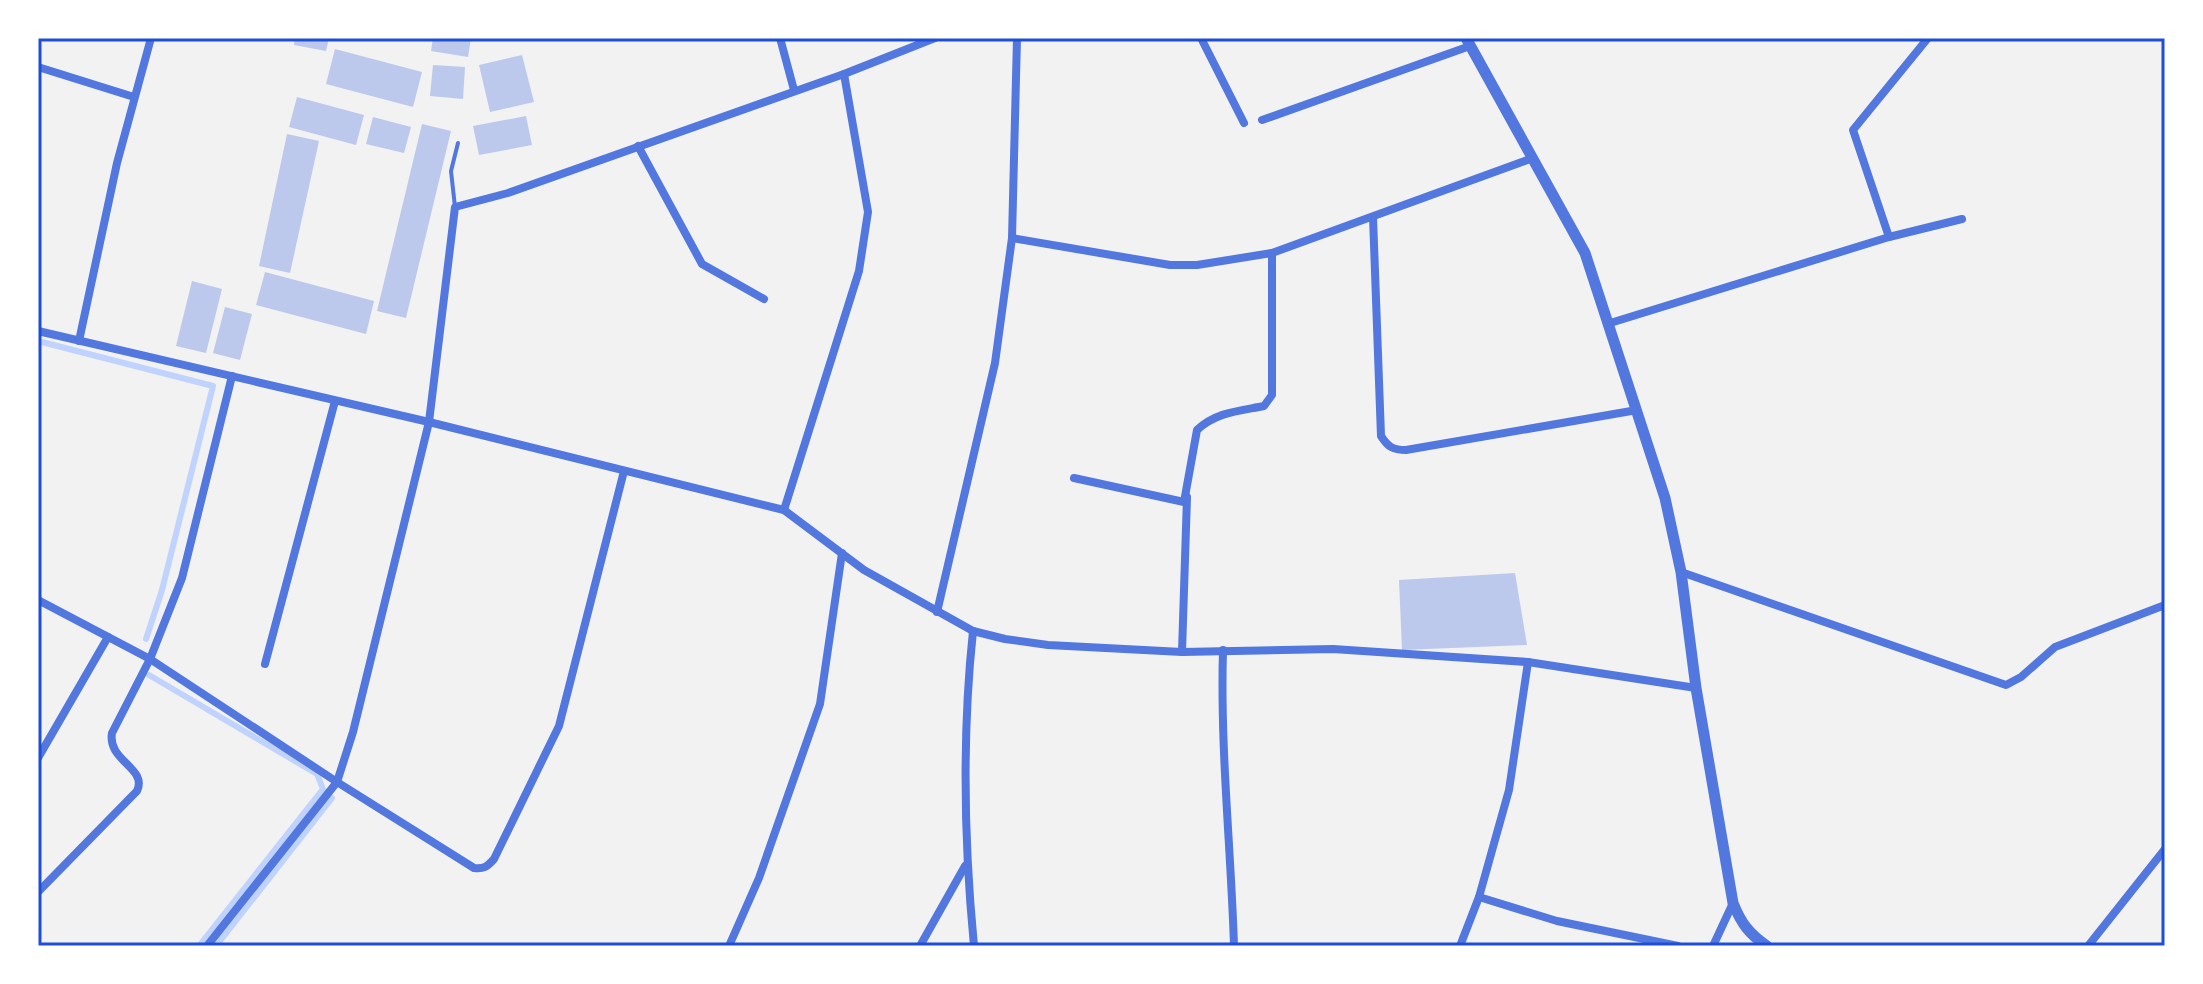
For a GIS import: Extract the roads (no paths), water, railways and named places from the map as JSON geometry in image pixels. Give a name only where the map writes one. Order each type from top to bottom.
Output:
[{"type":"street","points":[[79,341],[134,97],[151,38]]},
{"type":"street","points":[[780,38],[794,90]]},
{"type":"street","points":[[207,946],[337,782],[353,732],[429,422],[455,207],[508,193],[844,74],[935,38]]},
{"type":"street","points":[[937,612],[995,363],[1012,238],[1017,38]]},
{"type":"street","points":[[1201,38],[1244,123]]},
{"type":"street","points":[[1889,237],[1853,130],[1928,38]]},
{"type":"street","points":[[1262,120],[1468,42],[1530,159],[1585,253],[1637,410],[1665,498],[1681,572],[1696,688],[1733,903],[1741,923],[1754,938],[1767,946]]},
{"type":"street","points":[[38,67],[134,97]]},
{"type":"street","points":[[784,510],[859,271],[868,212],[844,74]]},
{"type":"street","points":[[638,146],[702,264],[764,299]]},
{"type":"street","points":[[1012,238],[1170,265],[1197,265],[1272,253],[1530,159]]},
{"type":"street","points":[[1373,217],[1381,436],[1386,445],[1394,450],[1406,450],[1637,410]]},
{"type":"street","points":[[1607,324],[1889,237],[1962,219]]},
{"type":"street","points":[[1182,652],[1187,492],[1197,430],[1222,413],[1264,406],[1272,395],[1272,253]]},
{"type":"street","points":[[38,331],[429,422],[784,510],[864,570],[973,631],[1005,639],[1048,645],[1182,652],[1333,649],[1528,662],[1696,688]]},
{"type":"street","points":[[38,892],[137,791],[140,784],[138,776],[114,752],[110,743],[112,733],[150,659],[182,578],[232,376]]},
{"type":"street","points":[[265,664],[335,401]]},
{"type":"street","points":[[38,600],[150,659],[474,868],[487,867],[494,859],[559,726],[624,471]]},
{"type":"street","points":[[1074,478],[1184,502],[1187,492]]},
{"type":"street","points":[[729,946],[759,878],[820,704],[842,553]]},
{"type":"street","points":[[1681,572],[2006,685],[2021,677],[2055,647],[2165,605]]},
{"type":"street","points":[[973,631],[967,733],[966,865],[974,946]]},
{"type":"street","points":[[38,758],[108,637]]},
{"type":"street","points":[[1223,650],[1221,704],[1232,855],[1234,946]]},
{"type":"street","points":[[1460,946],[1479,897],[1509,790],[1528,662]]},
{"type":"street","points":[[2088,946],[2165,849]]},
{"type":"street","points":[[920,946],[966,865]]},
{"type":"street","points":[[1479,897],[1557,921],[1678,946]]},
{"type":"street","points":[[1713,946],[1733,903]]},
{"type":"lane","points":[[455,207],[451,171],[458,143]]},
{"type":"waterway","points":[[38,341],[213,386],[162,590],[146,639]]},
{"type":"waterway","points":[[149,675],[317,774],[323,789],[199,946]]},
{"type":"waterway","points":[[216,946],[332,798]]}]
